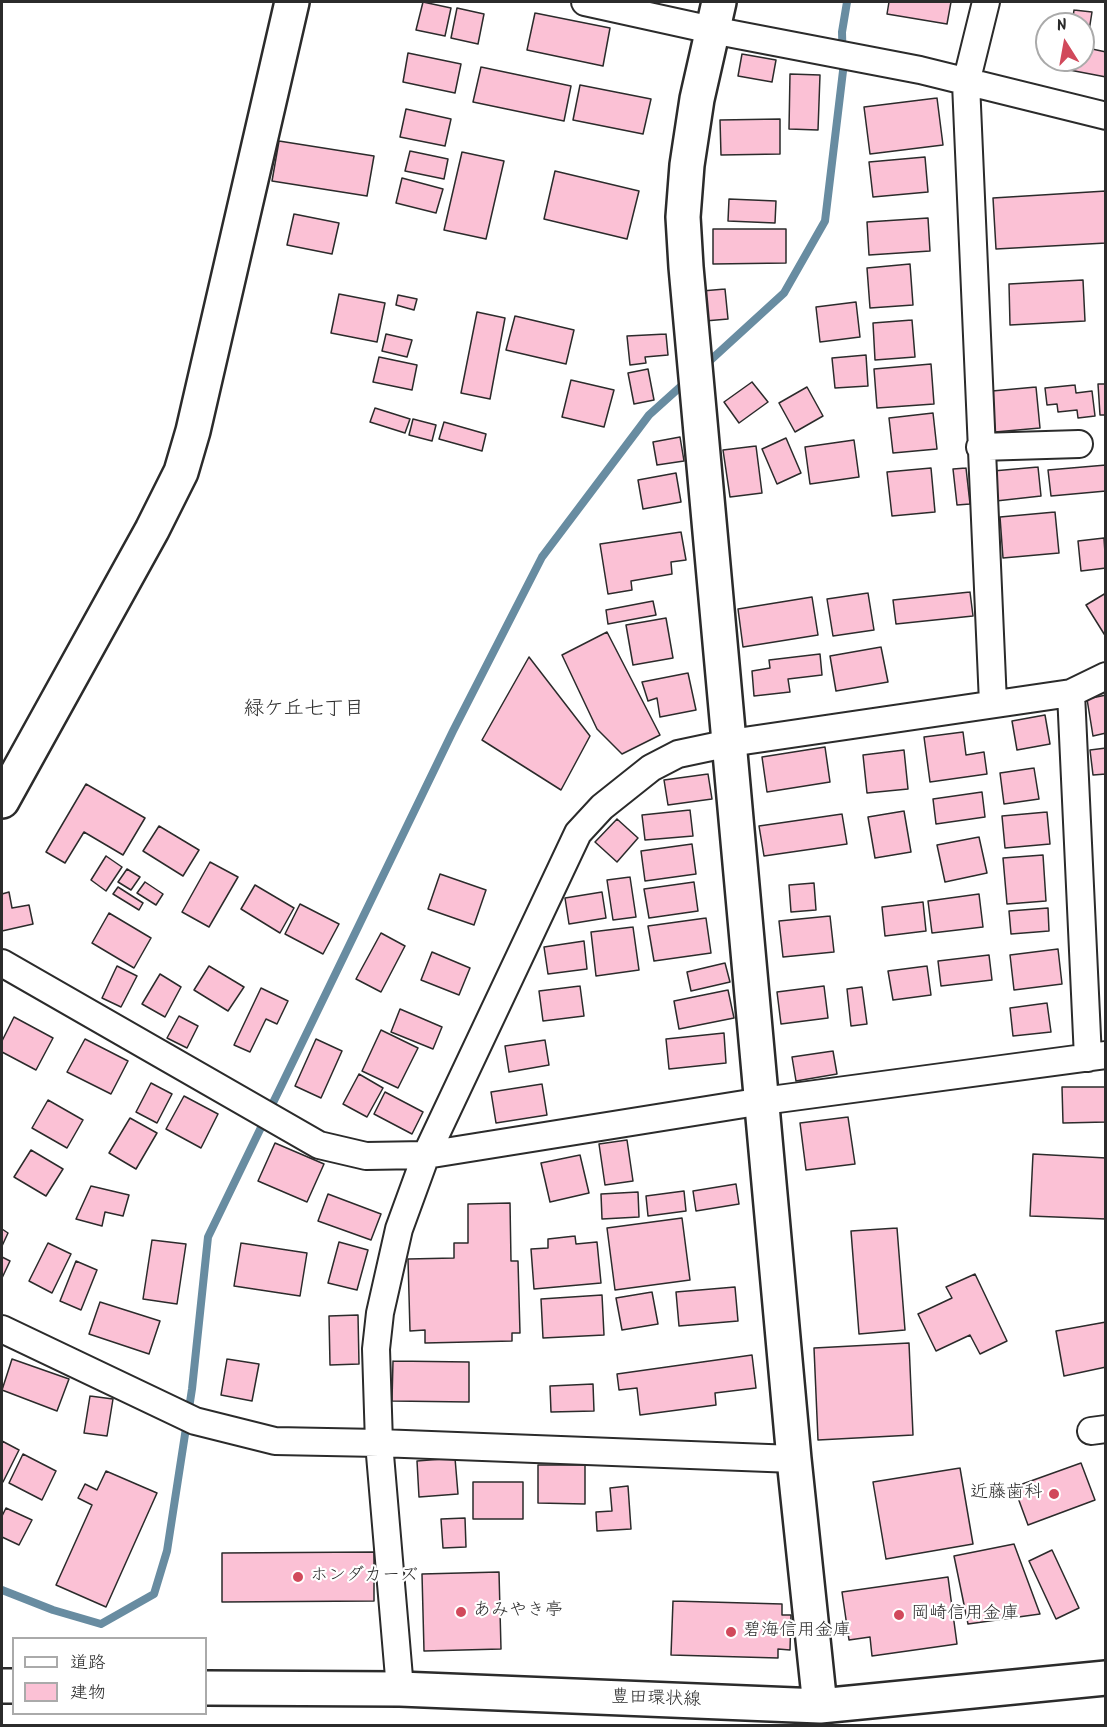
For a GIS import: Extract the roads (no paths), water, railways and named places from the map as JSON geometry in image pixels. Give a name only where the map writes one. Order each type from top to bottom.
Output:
[{"type":"street","points":[[2,801],[152,530],[181,472],[193,431],[292,2]]},
{"type":"street","points":[[585,2],[716,16],[966,83],[1106,116]]},
{"type":"street","points":[[986,2],[966,83],[980,447],[993,704]]},
{"type":"street","points":[[716,16],[692,129],[683,217],[686,267],[794,1459],[821,1716]]},
{"type":"street","points":[[980,447],[1079,444]]},
{"type":"street","points":[[400,1689],[379,1443],[376,1349],[380,1313],[399,1229],[426,1155],[578,833],[602,807],[651,768],[678,754],[730,743],[1071,693],[1106,676]]},
{"type":"street","points":[[2,963],[319,1145],[366,1156],[426,1155],[763,1101],[1097,1057],[1071,693]]},
{"type":"street","points":[[2,1329],[195,1421],[275,1441],[794,1459]]},
{"type":"street","name":"豊田環状線","points":[[207,1688],[400,1689],[821,1716],[1106,1678]]},
{"type":"waterway","points":[[703,367],[784,293],[825,221],[843,71],[842,32],[847,2]]},
{"type":"waterway","points":[[2,1590],[53,1610],[101,1624],[154,1594],[167,1551],[192,1389],[208,1237],[453,731],[542,557],[649,415],[689,379]]},
{"type":"place","name":"近藤歯科","points":[[1054,1494]]},
{"type":"place","name":"ホンダカーズ","points":[[298,1577]]},
{"type":"place","name":"あみやき亭","points":[[461,1612]]},
{"type":"place","name":"岡崎信用金庫","points":[[899,1615]]},
{"type":"place","name":"碧海信用金庫","points":[[731,1632]]},
{"type":"district","name":"緑ケ丘七丁目","points":[[304,711]]}]
